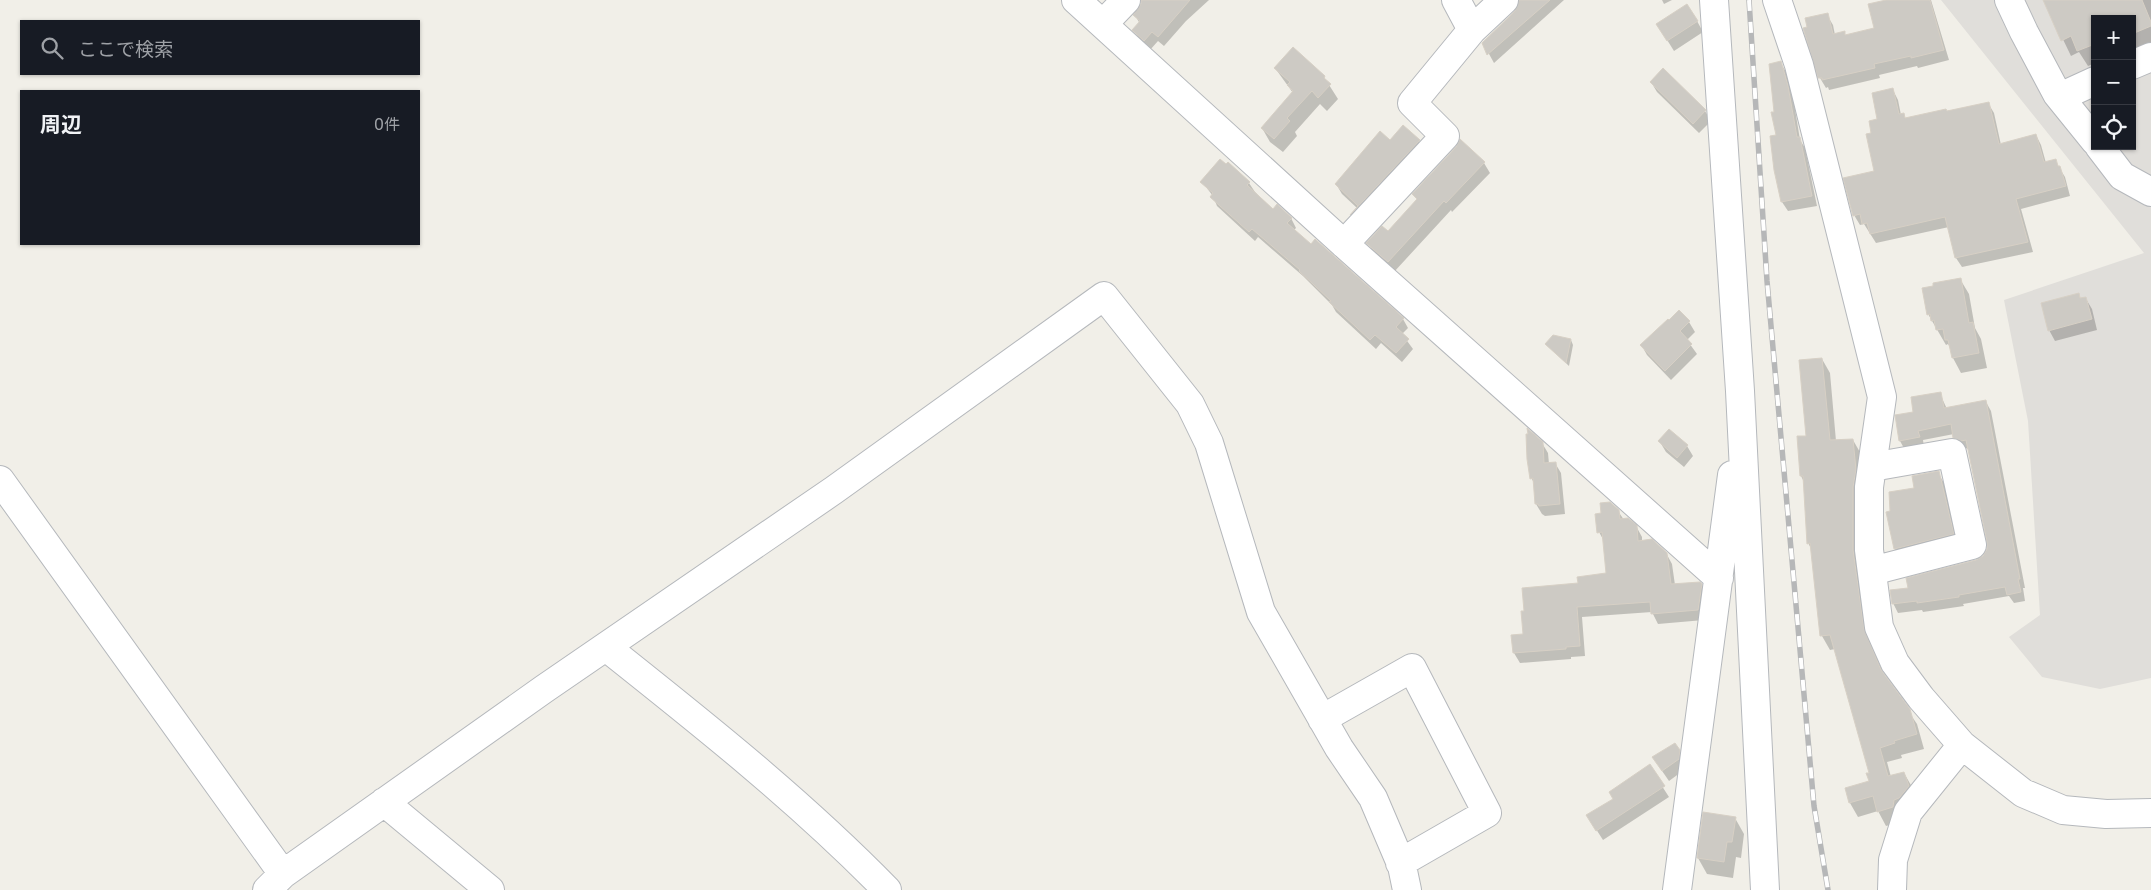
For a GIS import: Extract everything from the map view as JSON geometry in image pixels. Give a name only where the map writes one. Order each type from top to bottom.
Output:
[{"type":"street","points":[[1076,0],[1344,244],[1719,578]]},
{"type":"street","points":[[1103,24],[1126,0]]},
{"type":"street","points":[[1456,0],[1472,30]]},
{"type":"street","points":[[1344,244],[1445,136],[1412,103],[1472,30],[1504,0]]},
{"type":"street","points":[[1714,0],[1742,419],[1765,890]]},
{"type":"street","points":[[1777,0],[1798,65],[1882,397],[1869,486],[1870,550],[1879,627],[1895,663],[1921,698],[1962,745],[2024,794],[2063,810],[2106,814],[2151,814]]},
{"type":"street","points":[[2009,0],[2024,32],[2060,97],[2091,136]]},
{"type":"street","points":[[2136,63],[2151,57]]},
{"type":"street","points":[[2060,97],[2091,83]]},
{"type":"street","points":[[2102,150],[2122,176],[2151,192]]},
{"type":"street","points":[[0,480],[275,882],[384,802],[842,484],[1104,296],[1190,404],[1209,443],[1261,612],[1339,748],[1373,798],[1400,863],[1407,890]]},
{"type":"street","points":[[1677,890],[1732,475],[1742,419]]},
{"type":"street","points":[[1872,467],[1952,453],[1972,545],[1872,571]]},
{"type":"street","points":[[606,647],[729,744],[858,861],[886,890]]},
{"type":"street","points":[[1322,719],[1412,668],[1487,813],[1400,863]]},
{"type":"street","points":[[1892,890],[1894,860],[1908,812],[1962,745]]},
{"type":"street","points":[[384,802],[490,890]]},
{"type":"shaded area","points":[[1941,0],[2151,0],[2151,678],[2100,689],[2042,677],[2009,637],[2040,615],[2028,421],[2004,300],[2144,253]]},
{"type":"building","points":[[1141,0],[1190,0],[1158,37],[1152,32],[1144,41],[1132,30],[1140,21],[1133,15],[1141,4]]},
{"type":"building","points":[[1519,0],[1550,0],[1487,55],[1482,43],[1515,11]]},
{"type":"building","points":[[1886,0],[1930,0],[1944,50],[1874,64],[1875,68],[1822,80],[1822,78],[1818,78],[1803,28],[1807,27],[1805,18],[1828,13],[1833,34],[1845,31],[1845,35],[1874,28],[1868,4]]},
{"type":"building","points":[[2043,0],[2142,0],[2151,22],[2151,26],[2136,32],[2136,15],[2091,15],[2091,46],[2077,51],[2071,36],[2061,41]]},
{"type":"building","points":[[1687,4],[1698,21],[1667,41],[1656,24]]},
{"type":"building","points":[[1293,47],[1325,76],[1324,78],[1331,84],[1318,98],[1312,91],[1287,118],[1290,121],[1274,139],[1261,128],[1293,91],[1287,85],[1290,82],[1274,68]]},
{"type":"building","points":[[1781,61],[1788,86],[1797,137],[1800,137],[1812,196],[1781,202],[1774,170],[1770,136],[1776,135],[1771,112],[1774,112],[1769,64]]},
{"type":"building","points":[[1663,68],[1706,110],[1693,124],[1650,82]]},
{"type":"building","points":[[1893,88],[1899,114],[1904,113],[1905,118],[1989,102],[1999,144],[2036,134],[2044,162],[2056,159],[2066,186],[2016,199],[2028,242],[1955,258],[1945,217],[1870,234],[1867,223],[1862,224],[1860,214],[1853,216],[1843,178],[1874,171],[1866,134],[1871,133],[1869,121],[1877,119],[1872,93]]},
{"type":"building","points":[[1403,125],[1420,140],[1350,215],[1358,206],[1335,184],[1380,131],[1390,140]]},
{"type":"building","points":[[1460,139],[1485,162],[1446,203],[1444,201],[1388,262],[1366,243],[1382,226],[1388,231],[1417,199],[1412,194],[1456,147]]},
{"type":"building","points":[[1220,159],[1226,164],[1228,162],[1250,182],[1247,185],[1273,209],[1277,204],[1292,218],[1287,223],[1311,244],[1315,239],[1404,318],[1396,327],[1409,339],[1396,353],[1375,335],[1370,340],[1329,302],[1331,301],[1300,270],[1252,229],[1249,232],[1210,197],[1213,193],[1200,182]]},
{"type":"building","points":[[1961,278],[1969,323],[1973,322],[1979,353],[1952,358],[1948,340],[1945,340],[1943,329],[1936,330],[1934,320],[1931,321],[1930,314],[1927,315],[1922,288],[1933,286],[1933,283]]},
{"type":"building","points":[[2079,293],[2080,298],[2086,297],[2092,319],[2048,331],[2041,303]]},
{"type":"building","points":[[1679,310],[1690,321],[1680,331],[1692,344],[1665,371],[1640,345]]},
{"type":"building","points":[[1553,335],[1571,339],[1566,363],[1545,344]]},
{"type":"building","points":[[1822,358],[1830,440],[1853,439],[1856,470],[1853,487],[1853,550],[1864,629],[1881,670],[1910,709],[1917,734],[1894,741],[1895,743],[1880,748],[1888,776],[1904,772],[1909,786],[1899,798],[1894,800],[1893,807],[1877,812],[1873,796],[1849,803],[1845,788],[1869,781],[1866,773],[1869,773],[1830,635],[1820,636],[1810,543],[1807,544],[1803,476],[1800,476],[1797,436],[1806,436],[1799,360]]},
{"type":"building","points":[[1941,392],[1944,408],[1986,400],[2021,592],[2007,595],[2005,587],[1959,595],[1959,597],[1917,603],[1917,601],[1892,604],[1890,590],[1908,588],[1906,578],[1976,560],[1983,556],[1987,549],[1966,440],[1961,441],[1953,438],[1951,424],[1918,431],[1920,437],[1899,441],[1895,415],[1913,412],[1911,397]]},
{"type":"building","points":[[1527,428],[1543,442],[1544,463],[1556,462],[1560,504],[1539,506],[1535,504],[1533,478],[1530,479],[1527,459]]},
{"type":"building","points":[[1669,429],[1688,445],[1677,458],[1658,441]]},
{"type":"building","points":[[1939,471],[1954,534],[1894,549],[1886,512],[1890,511],[1889,492],[1914,488],[1912,476]]},
{"type":"building","points":[[1610,502],[1619,510],[1620,519],[1628,518],[1637,525],[1638,541],[1652,539],[1667,553],[1671,584],[1700,582],[1702,584],[1698,610],[1651,614],[1650,602],[1577,607],[1580,646],[1566,647],[1566,649],[1513,653],[1511,635],[1523,634],[1522,588],[1578,583],[1577,577],[1606,573],[1602,532],[1597,533],[1595,514],[1601,513],[1600,503]]},
{"type":"building","points":[[1675,743],[1680,750],[1679,759],[1662,771],[1652,757]]},
{"type":"building","points":[[1650,764],[1665,786],[1596,831],[1586,815],[1613,799],[1609,792]]},
{"type":"building","points":[[1703,812],[1736,817],[1732,842],[1727,842],[1724,862],[1697,858]]},
{"type":"railway","points":[[1749,0],[1767,281],[1814,806],[1828,890]]}]
